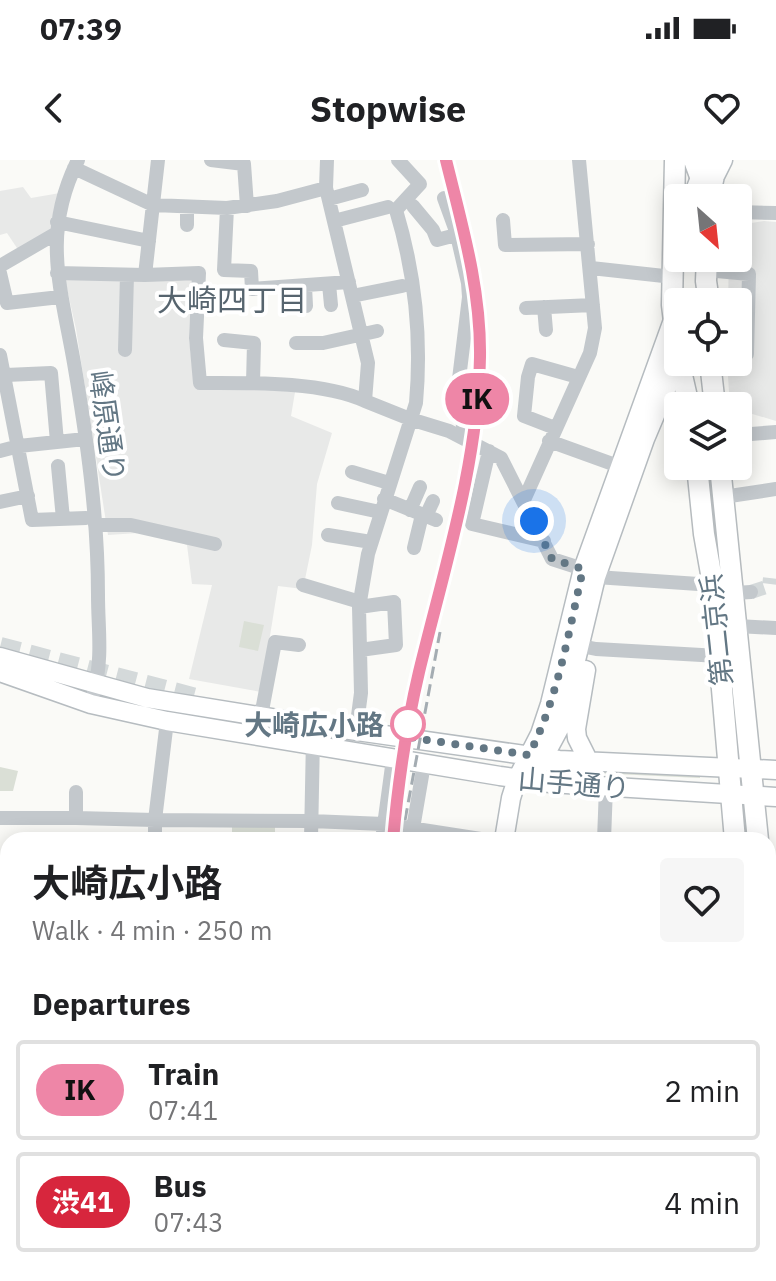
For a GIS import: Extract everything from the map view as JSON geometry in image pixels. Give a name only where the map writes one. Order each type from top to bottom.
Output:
[{"type":"highway","points":[[675,160],[675,184]]},
{"type":"highway","name":"第二京浜","points":[[698,480],[713,585],[734,832]]},
{"type":"highway","name":"第二京浜","points":[[721,480],[742,592],[737,626],[757,832]]},
{"type":"main road","points":[[713,184],[723,160]]},
{"type":"main road","points":[[537,757],[540,734],[621,467],[664,345]]},
{"type":"main road","points":[[505,832],[511,798],[560,727],[581,646],[589,573],[672,376]]},
{"type":"main road","points":[[581,646],[588,655],[576,729],[589,762]]},
{"type":"main road","name":"山手通り","points":[[0,657],[147,698],[356,731],[589,762],[776,770]]},
{"type":"main road","name":"山手通り","points":[[0,672],[91,704],[167,721],[424,764],[606,787],[776,797]]},
{"type":"main road","points":[[517,832],[524,779]]},
{"type":"street","points":[[145,275],[158,160]]},
{"type":"street","points":[[211,160],[244,164],[247,206]]},
{"type":"street","points":[[327,160],[327,193],[368,363],[365,401]]},
{"type":"street","points":[[356,731],[361,693],[359,604],[371,542],[416,403],[418,385],[417,301],[410,254],[396,210],[420,184],[398,160]]},
{"type":"street","points":[[524,500],[590,353],[595,328],[579,160]]},
{"type":"street","points":[[76,164],[153,205],[227,208],[362,190]]},
{"type":"street","name":"峰原通り","points":[[76,164],[56,228],[57,273],[85,439],[91,522],[98,550],[101,656],[91,704]]},
{"type":"street","points":[[444,198],[456,235],[469,297],[459,379],[464,439]]},
{"type":"street","points":[[413,206],[433,230],[437,240],[456,235]]},
{"type":"street","points":[[187,207],[187,225]]},
{"type":"street","points":[[334,221],[388,207]]},
{"type":"street","points":[[227,208],[224,270],[251,271],[252,289],[329,284],[351,289],[402,286]]},
{"type":"street","points":[[752,212],[776,213]]},
{"type":"street","points":[[503,220],[505,245],[588,244]]},
{"type":"street","points":[[0,266],[56,228],[149,241]]},
{"type":"street","points":[[591,268],[664,264]]},
{"type":"street","points":[[728,272],[749,274],[749,288]]},
{"type":"street","points":[[0,273],[4,306],[60,297]]},
{"type":"street","points":[[57,273],[199,273],[196,338],[200,383],[253,383],[346,392],[464,439],[501,458],[552,559],[589,573],[713,585]]},
{"type":"street","points":[[125,350],[127,275]]},
{"type":"street","points":[[329,284],[331,305]]},
{"type":"street","points":[[305,286],[306,306]]},
{"type":"street","points":[[526,308],[593,305]]},
{"type":"street","points":[[544,307],[546,330]]},
{"type":"street","points":[[296,343],[323,343],[377,331]]},
{"type":"street","points":[[224,340],[254,343],[253,383]]},
{"type":"street","points":[[0,355],[6,375],[6,413],[19,446],[32,520],[63,519],[131,525],[215,544]]},
{"type":"street","points":[[578,377],[532,364],[524,416],[552,434],[621,467]]},
{"type":"street","points":[[6,375],[51,373],[57,442]]},
{"type":"street","points":[[752,434],[776,432]]},
{"type":"street","points":[[0,451],[85,439]]},
{"type":"street","points":[[489,451],[472,524],[544,541]]},
{"type":"street","points":[[58,466],[63,519]]},
{"type":"street","points":[[352,472],[389,483]]},
{"type":"street","points":[[420,487],[424,515]]},
{"type":"street","points":[[723,497],[776,489]]},
{"type":"street","points":[[0,502],[28,496]]},
{"type":"street","points":[[414,548],[424,515],[433,501]]},
{"type":"street","points":[[338,503],[382,506],[424,515]]},
{"type":"street","points":[[328,535],[371,542]]},
{"type":"street","points":[[303,585],[359,604],[394,602],[396,645],[360,650]]},
{"type":"street","points":[[737,626],[776,628]]},
{"type":"street","points":[[261,716],[275,642],[299,645]]},
{"type":"street","points":[[581,646],[719,656]]},
{"type":"street","points":[[155,832],[167,721]]},
{"type":"street","points":[[311,832],[311,744],[315,725]]},
{"type":"street","points":[[383,832],[393,759]]},
{"type":"street","points":[[412,832],[424,764]]},
{"type":"street","points":[[604,832],[606,787]]},
{"type":"street","points":[[76,792],[76,818]]},
{"type":"street","points":[[0,818],[311,821],[384,824],[406,832]]},
{"type":"shaded area","points":[[23,187],[31,198],[60,193],[51,231],[19,251],[7,233],[0,235],[0,191]]},
{"type":"shaded area","points":[[776,222],[776,421],[752,414],[752,392],[729,392],[728,376],[752,376],[752,288],[728,288],[729,272],[752,272],[752,223]]},
{"type":"shaded area","points":[[192,278],[189,338],[194,384],[295,392],[291,416],[332,433],[317,484],[312,545],[303,589],[278,586],[261,692],[189,679],[212,585],[192,584],[187,545],[153,532],[108,535],[76,329],[65,280]]},
{"type":"shaded area","points":[[244,621],[264,625],[258,651],[239,647]]},
{"type":"shaded area","points":[[0,767],[18,771],[13,791],[0,791]]},
{"type":"shaded area","points":[[573,768],[700,775],[700,778],[573,772]]},
{"type":"shaded area","points":[[232,824],[275,824],[275,832],[232,832]]},
{"type":"tunnel","points":[[751,592],[769,586],[770,578]]},
{"type":"tunnel","points":[[0,647],[200,699]]},
{"type":"railway","points":[[394,832],[410,714],[458,516],[478,397],[480,357],[477,307],[469,257],[446,160]]},
{"type":"railway","points":[[405,820],[440,632]]},
{"type":"train","name":"IK","points":[[394,832],[398,781],[410,715],[444,577],[471,448],[478,397],[480,357],[476,289],[446,160]]},
{"type":"place","name":"大崎広小路","points":[[408,724]]},
{"type":"district","name":"大崎四丁目","points":[[232,299]]},
{"type":"route","points":[[408,724],[413,738],[529,755],[550,704],[583,569],[552,559],[534,521]]}]
